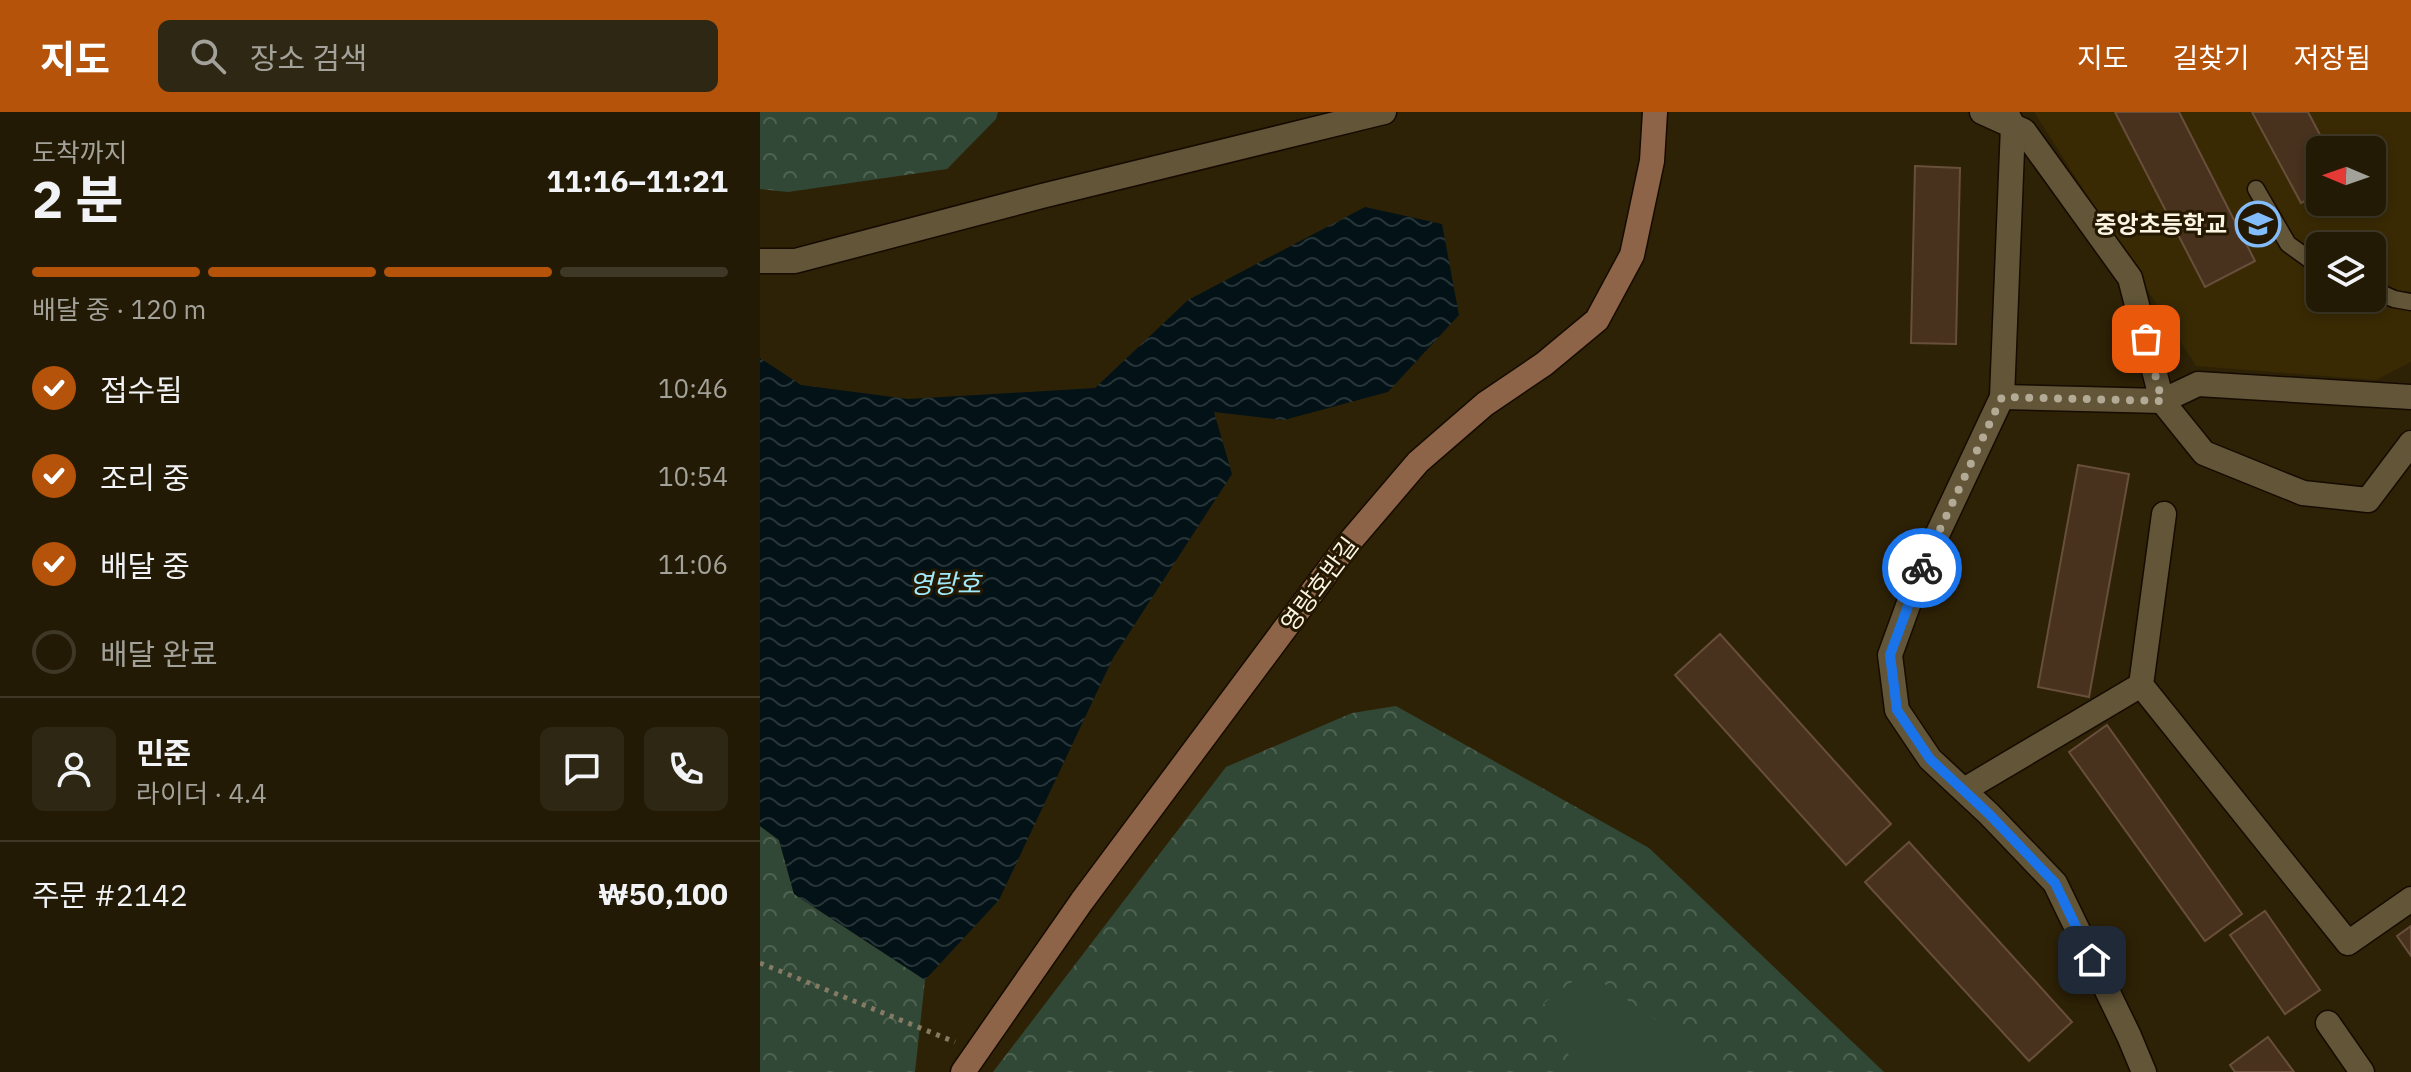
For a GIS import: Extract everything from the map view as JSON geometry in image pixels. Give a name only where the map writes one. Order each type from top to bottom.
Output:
[{"type":"street","points":[[760,261],[795,261],[1042,196],[1384,112]]},
{"type":"street","name":"영랑호반길","points":[[963,1072],[1082,901],[1348,544],[1418,462],[1485,404],[1544,364],[1597,320],[1632,255],[1652,161],[1655,112]]},
{"type":"street","points":[[1982,112],[2010,119],[2024,131],[2130,278],[2162,401],[2204,453],[2303,493],[2368,500],[2411,443]]},
{"type":"street","points":[[2010,119],[2002,397],[1922,567],[1890,655],[1897,710],[1930,759],[1989,814],[2055,883],[2144,1072]]},
{"type":"street","points":[[2002,397],[2162,401],[2198,384],[2411,397]]},
{"type":"street","points":[[2164,514],[2141,685],[2348,943],[2411,899]]},
{"type":"street","points":[[1964,790],[2141,685]]},
{"type":"street","points":[[2328,1023],[2362,1072]]},
{"type":"lane","points":[[2256,189],[2288,244],[2306,257]]},
{"type":"lane","points":[[2386,295],[2411,302]]},
{"type":"path","points":[[760,963],[978,1052]]},
{"type":"shaded area","name":"중앙초등학교","points":[[2034,112],[2411,112],[2411,362],[2376,380],[2196,366]]},
{"type":"green space","points":[[760,112],[998,112],[996,119],[947,169],[788,192],[760,189]]},
{"type":"green space","points":[[1396,706],[1649,848],[1884,1072],[1730,1072],[1586,971],[1544,1003],[1573,1064],[1572,1072],[993,1072],[1226,767],[1352,713]]},
{"type":"green space","points":[[760,826],[779,840],[794,894],[925,980],[915,1072],[760,1072]]},
{"type":"green space","points":[[1578,932],[1799,1072],[1516,1072],[1511,993]]},
{"type":"water","name":"영랑호","points":[[1365,207],[1442,224],[1459,315],[1388,392],[1284,420],[1214,412],[1232,474],[1113,658],[999,900],[925,980],[794,894],[779,840],[760,826],[760,358],[801,385],[908,399],[1095,388],[1188,300]]},
{"type":"building","points":[[2115,112],[2179,112],[2255,261],[2205,287]]},
{"type":"building","points":[[2252,112],[2308,112],[2321,136],[2306,136],[2306,200],[2301,203]]},
{"type":"building","points":[[1915,166],[1960,168],[1956,344],[1911,343]]},
{"type":"building","points":[[2078,465],[2129,474],[2089,697],[2038,687]]},
{"type":"building","points":[[1720,634],[1891,824],[1846,865],[1675,675]]},
{"type":"building","points":[[2107,725],[2242,914],[2205,941],[2069,752]]},
{"type":"building","points":[[1909,842],[2072,1022],[2029,1061],[1865,882]]},
{"type":"building","points":[[2265,911],[2320,990],[2285,1014],[2230,935]]},
{"type":"building","points":[[2411,926],[2411,956],[2397,936]]},
{"type":"building","points":[[2268,1037],[2294,1072],[2235,1072],[2230,1065]]},
{"type":"way so far","points":[[1922,568],[2002,397],[2162,401],[2146,339]]},
{"type":"place","name":"중앙초등학교","points":[[2258,224]]},
{"type":"route","points":[[1922,568],[1890,655],[1897,710],[1930,759],[1989,814],[2055,883],[2092,960]]}]
